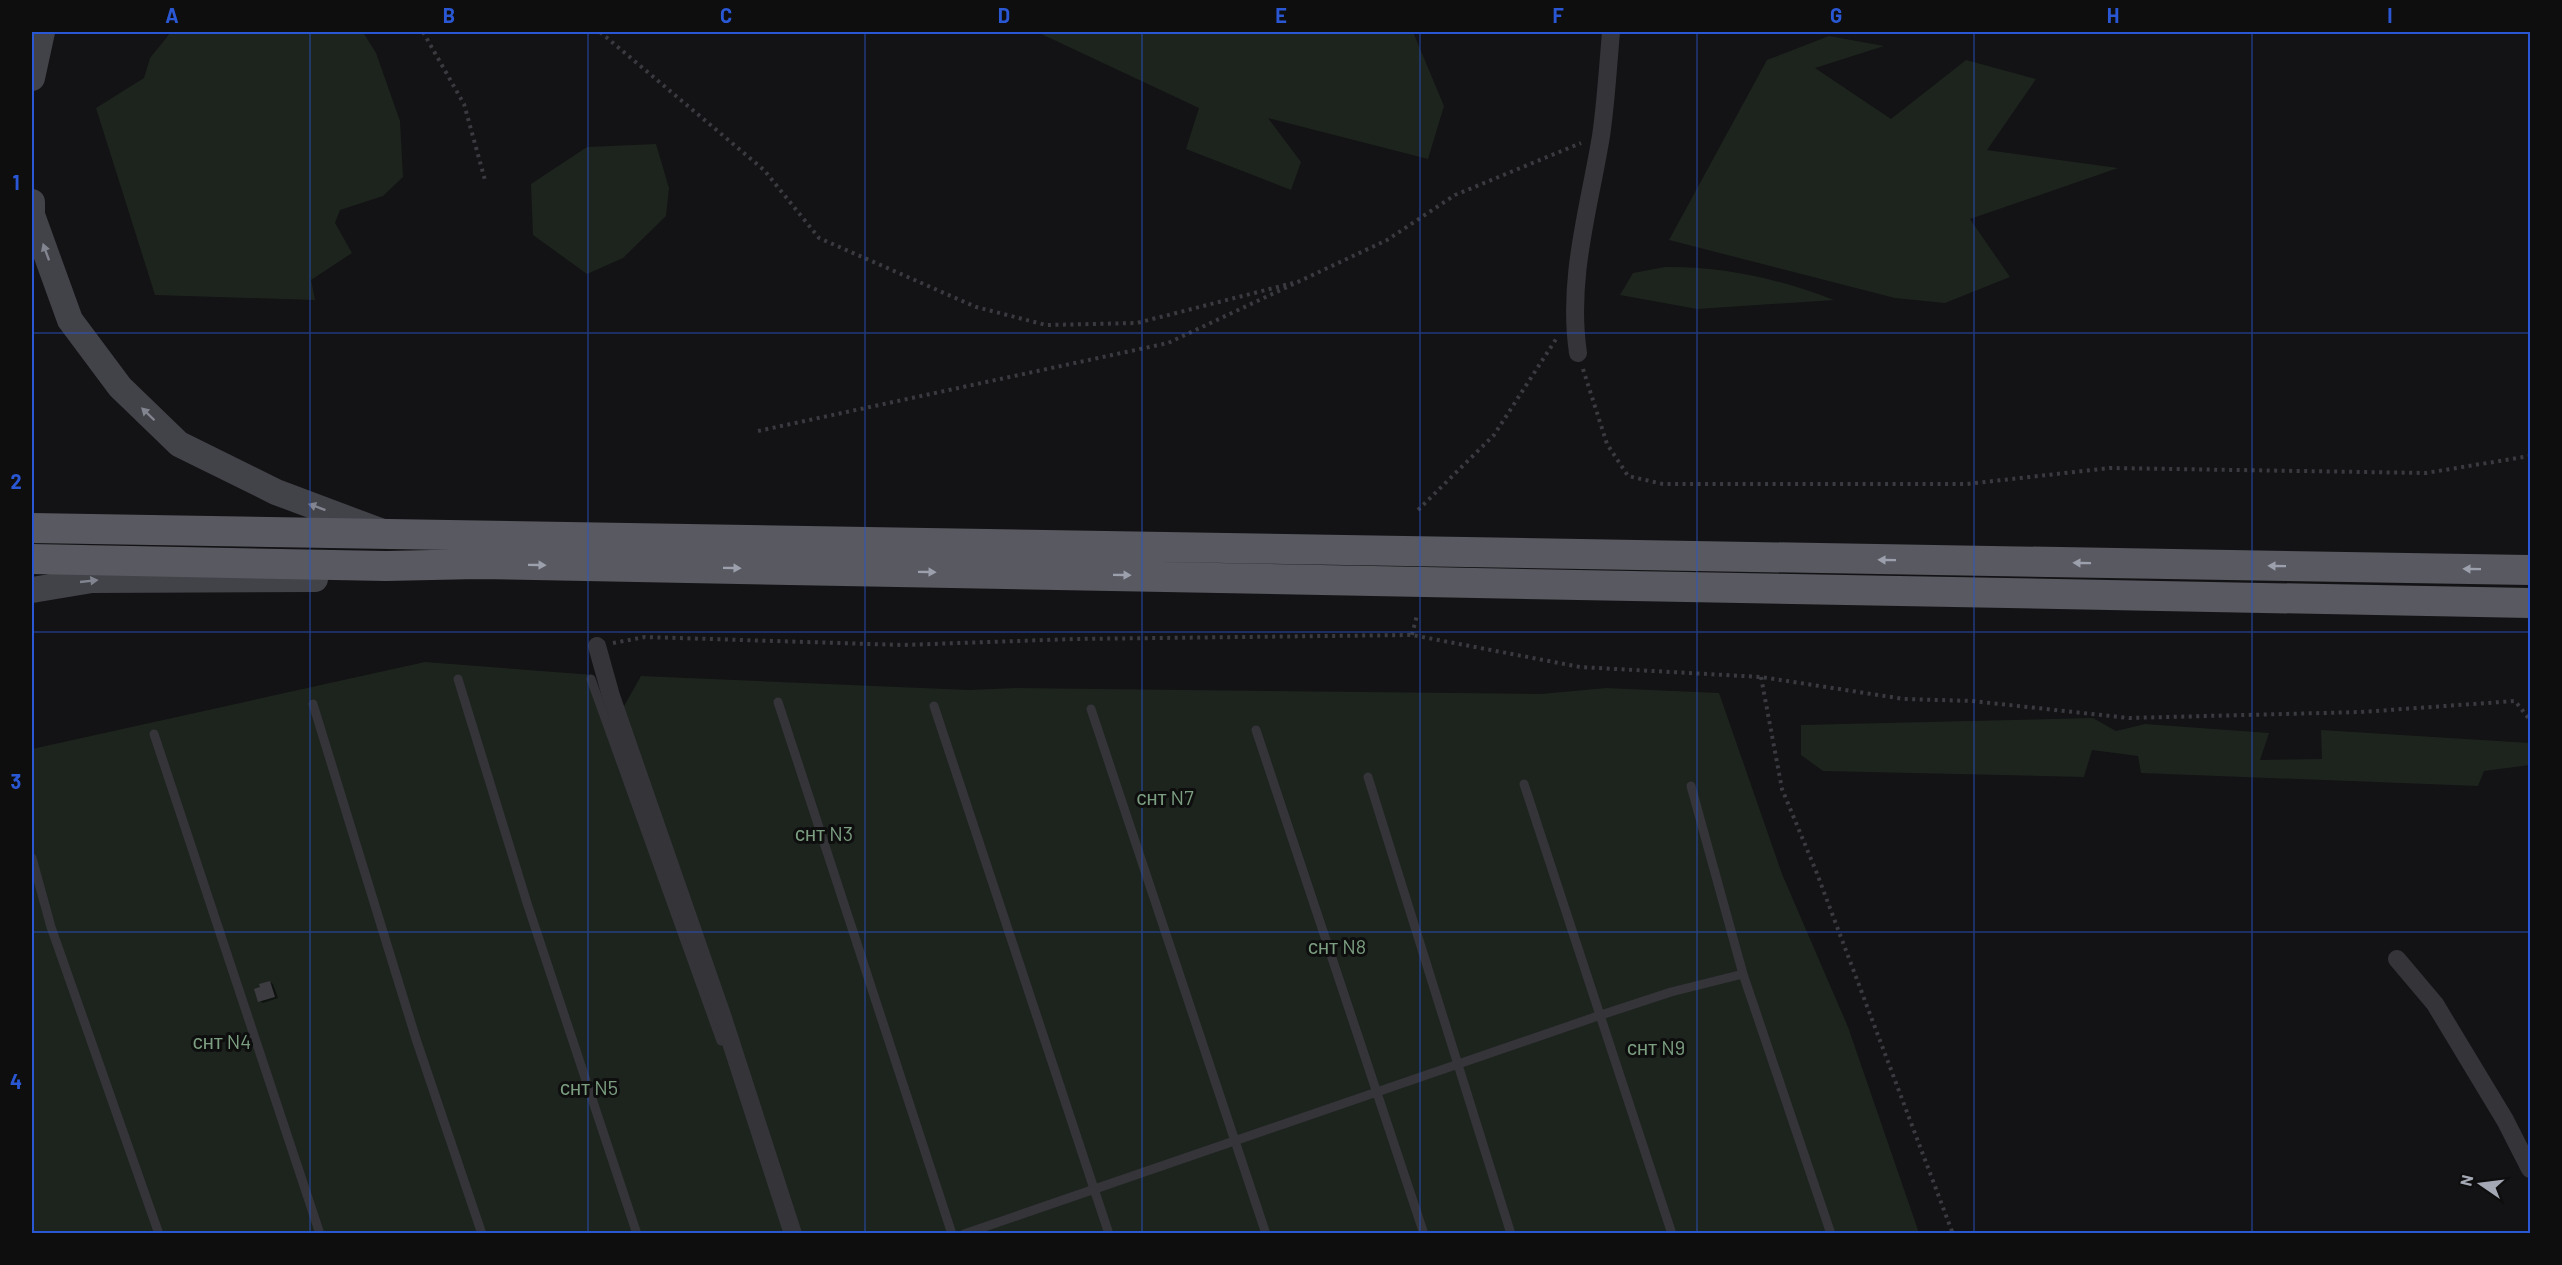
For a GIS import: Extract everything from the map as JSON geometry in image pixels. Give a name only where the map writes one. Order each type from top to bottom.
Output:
[{"type":"highway","points":[[32,528],[2530,570]]},
{"type":"highway","points":[[32,559],[386,566],[490,564],[2530,603]]},
{"type":"main road","points":[[32,78],[42,32]]},
{"type":"main road","points":[[32,202],[32,215],[70,320],[120,387],[179,444],[276,492],[392,535]]},
{"type":"main road","points":[[32,590],[92,580],[323,579],[386,566]]},
{"type":"street","points":[[1578,353],[1574,324],[1577,262],[1601,135],[1611,32]]},
{"type":"street","points":[[597,646],[611,696],[719,1007],[793,1233]]},
{"type":"street","points":[[2397,959],[2435,1004],[2505,1120],[2530,1169]]},
{"type":"lane","points":[[458,679],[527,903],[638,1233]]},
{"type":"lane","points":[[591,680],[726,1053],[784,1233]]},
{"type":"lane","points":[[778,702],[952,1233]]},
{"type":"lane","points":[[313,704],[416,1039],[482,1233]]},
{"type":"lane","points":[[934,706],[1109,1233]]},
{"type":"lane","points":[[1091,709],[1266,1233]]},
{"type":"lane","points":[[1256,730],[1424,1233]]},
{"type":"lane","points":[[154,734],[320,1233]]},
{"type":"lane","points":[[1368,777],[1456,1065],[1511,1233]]},
{"type":"lane","points":[[1524,784],[1598,1016],[1672,1233]]},
{"type":"lane","points":[[1691,786],[1743,974],[1831,1233]]},
{"type":"lane","points":[[32,858],[51,927],[159,1233]]},
{"type":"lane","points":[[964,1233],[1598,1016],[1671,992],[1743,974]]},
{"type":"path","points":[[423,32],[464,104],[485,180]]},
{"type":"path","points":[[600,32],[764,170],[819,238],[976,307],[1046,325],[1137,323],[1302,280]]},
{"type":"path","points":[[759,430],[1168,343],[1387,240],[1455,195],[1601,135]]},
{"type":"path","points":[[1418,510],[1494,435],[1559,335],[1574,324]]},
{"type":"path","points":[[1578,353],[1607,444],[1628,476],[1664,484],[1967,484],[2110,468],[2426,473],[2530,456]]},
{"type":"path","points":[[1412,635],[1417,615]]},
{"type":"path","points":[[597,646],[645,638],[903,645],[1074,639],[1412,635],[1580,667],[1761,677],[1904,699],[1972,701],[2129,718],[2361,712],[2515,701],[2530,720]]},
{"type":"path","points":[[1761,677],[1782,789],[1816,871],[1953,1233]]},
{"type":"green space","points":[[171,32],[363,32],[376,53],[400,121],[403,177],[383,196],[340,210],[335,223],[352,253],[311,280],[315,300],[155,295],[96,108],[144,78],[150,58]]},
{"type":"green space","points":[[1037,32],[1413,32],[1444,106],[1428,159],[1268,118],[1301,162],[1291,190],[1186,149],[1199,108]]},
{"type":"green space","points":[[1829,36],[1884,46],[1815,68],[1891,119],[1966,60],[2036,79],[1987,150],[2118,168],[1970,219],[2010,277],[1945,303],[1895,298],[1669,240],[1767,60]]},
{"type":"green space","points":[[656,144],[669,188],[666,216],[623,258],[587,274],[533,235],[531,184],[587,147]]},
{"type":"green space","points":[[1665,267],[1730,271],[1751,275],[1834,300],[1697,309],[1620,295],[1633,273]]},
{"type":"green space","points":[[425,662],[594,675],[730,1051],[788,1233],[32,1233],[32,749]]},
{"type":"green space","points":[[641,676],[969,690],[1015,688],[1541,694],[1606,688],[1719,693],[1782,874],[1848,1027],[1919,1233],[799,1233],[623,708]]},
{"type":"green space","points":[[2093,718],[2116,731],[2145,724],[2269,733],[2260,760],[2322,759],[2321,730],[2530,743],[2530,765],[2484,771],[2478,786],[2141,773],[2138,756],[2092,750],[2084,777],[1823,771],[1801,755],[1801,725]]},
{"type":"building","points":[[270,981],[275,997],[258,1002],[254,989],[260,987],[259,984]]},
{"type":"park label","name":"снт N7","points":[[1165,798]]},
{"type":"park label","name":"снт N3","points":[[824,834]]},
{"type":"park label","name":"снт N8","points":[[1337,947]]},
{"type":"park label","name":"снт N4","points":[[222,1042]]},
{"type":"park label","name":"снт N9","points":[[1656,1048]]},
{"type":"park label","name":"снт N5","points":[[589,1088]]}]
